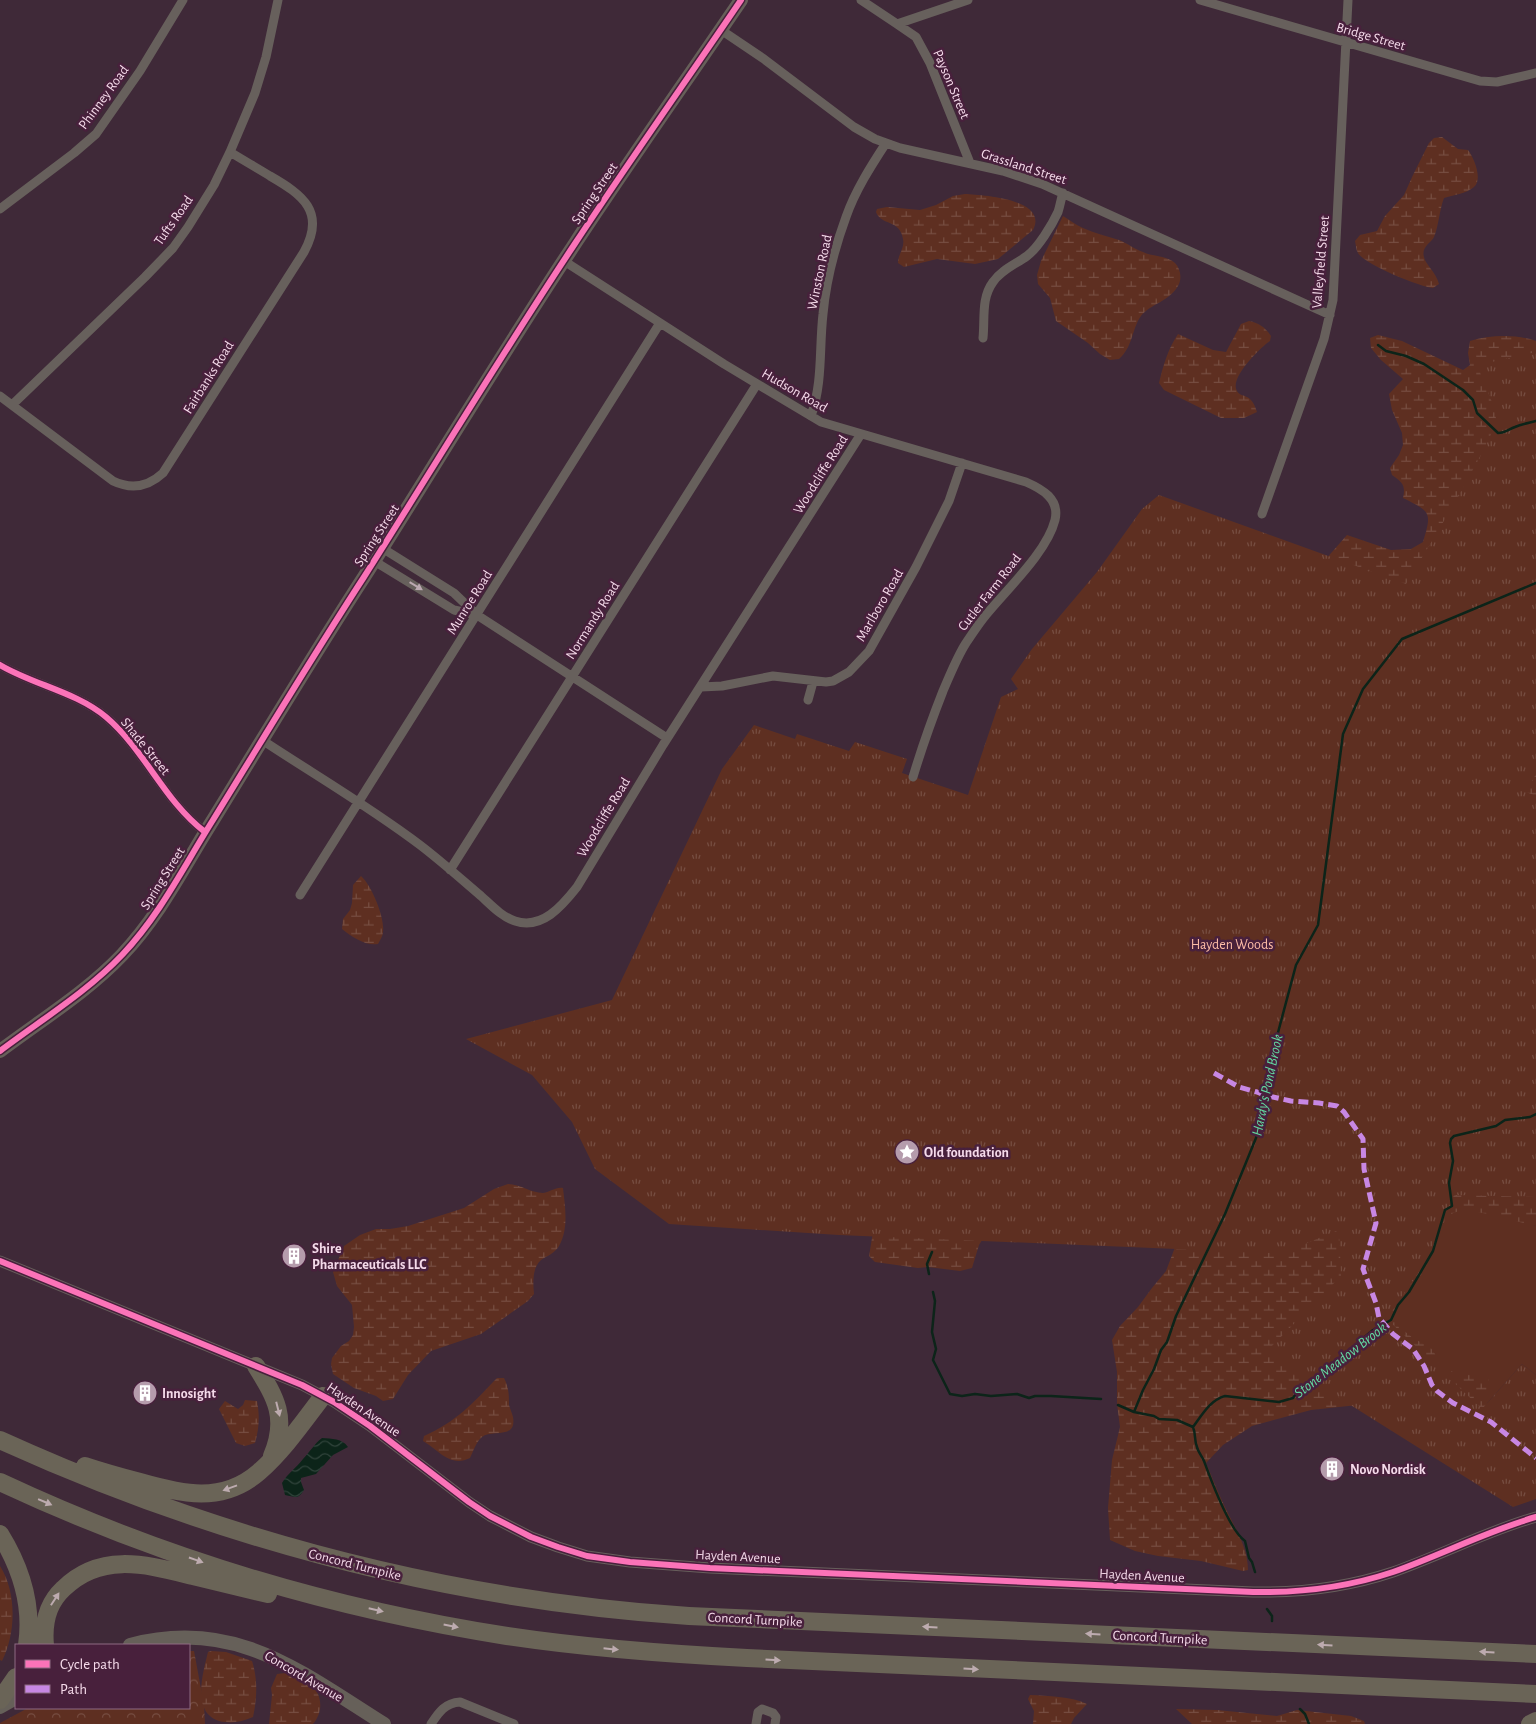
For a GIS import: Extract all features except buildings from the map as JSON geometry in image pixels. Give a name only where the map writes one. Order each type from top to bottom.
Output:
[{"type":"highway","points":[[256,1366],[273,1394],[279,1415],[278,1438],[269,1461]]},
{"type":"highway","points":[[28,1453],[73,1462],[168,1490],[198,1494],[217,1492],[236,1486],[256,1474],[279,1452],[323,1396]]},
{"type":"highway","name":"Concord Turnpike","points":[[0,1440],[157,1505],[300,1551],[425,1581],[560,1604],[627,1611],[720,1617],[1536,1654]]},
{"type":"highway","points":[[0,1482],[76,1515],[176,1553],[270,1583],[349,1604],[506,1636],[656,1653],[778,1660],[1536,1694]]},
{"type":"highway","points":[[0,1534],[14,1561],[25,1591],[29,1616],[27,1644]]},
{"type":"highway","points":[[45,1644],[46,1618],[57,1594],[82,1575],[97,1568],[115,1564],[150,1566],[304,1602],[349,1604]]},
{"type":"highway","points":[[0,1700],[15,1678]]},
{"type":"highway","points":[[1530,1724],[1536,1721]]},
{"type":"main road","name":"Spring Street","points":[[0,1051],[91,983],[123,954],[170,893],[262,740],[564,261],[741,0]]},
{"type":"main road","name":"Concord Avenue","points":[[135,1644],[155,1640],[187,1638],[220,1641],[247,1647],[286,1663],[384,1724]]},
{"type":"main road","points":[[0,1707],[15,1699]]},
{"type":"street","name":"Phinney Road","points":[[0,209],[96,134],[140,71],[183,0]]},
{"type":"street","name":"Tufts Road","points":[[12,405],[138,284],[173,248],[188,227],[214,184],[230,152],[262,72],[278,0]]},
{"type":"street","points":[[860,0],[897,24],[968,0]]},
{"type":"street","name":"Bridge Street","points":[[1200,0],[1480,81],[1497,82],[1536,73]]},
{"type":"street","name":"Valleyfield Street","points":[[1262,514],[1324,339],[1333,300],[1348,0]]},
{"type":"street","name":"Payson Street","points":[[897,24],[916,37],[930,63],[970,163]]},
{"type":"street","name":"Grassland Street","points":[[720,30],[764,59],[854,127],[875,139],[900,148],[1003,171],[1042,184],[1330,315]]},
{"type":"street","name":"Winston Road","points":[[812,416],[818,398],[823,314],[829,276],[846,216],[868,172],[886,143]]},
{"type":"street","name":"Fairbanks Road","points":[[0,396],[96,469],[122,485],[131,487],[144,485],[156,480],[163,473],[304,252],[313,232],[311,211],[307,203],[298,194],[230,152]]},
{"type":"street","points":[[983,338],[983,314],[993,281],[1008,268],[1029,255],[1047,232],[1058,211],[1063,193]]},
{"type":"street","name":"Hudson Road","points":[[564,261],[757,384],[821,422],[1038,487]]},
{"type":"street","name":"Munroe Road","points":[[300,895],[660,323]]},
{"type":"street","name":"Normandy Road","points":[[450,870],[757,384]]},
{"type":"street","name":"Woodcliffe Road","points":[[262,740],[360,801],[420,845],[501,913],[515,921],[530,923],[543,919],[562,906],[577,887],[667,738],[861,434]]},
{"type":"street","name":"Marlboro Road","points":[[701,687],[722,686],[773,676],[826,682],[833,681],[849,672],[869,651],[916,567],[945,509],[962,463]]},
{"type":"street","name":"Cutler Farm Road","points":[[913,777],[925,735],[964,645],[984,617],[1030,563],[1047,538],[1055,519],[1054,502],[1038,487]]},
{"type":"street","points":[[382,548],[454,593],[477,615],[667,738]]},
{"type":"street","points":[[374,561],[454,610],[477,615]]},
{"type":"street","name":"Shade Street","points":[[0,666],[80,701],[105,716],[131,743],[177,806],[192,822],[205,832]]},
{"type":"street","points":[[808,700],[813,682]]},
{"type":"street","name":"Hayden Avenue","points":[[0,1261],[294,1381],[323,1396],[370,1426],[469,1502],[508,1526],[565,1550],[587,1556],[630,1562],[710,1568],[1253,1592],[1290,1592],[1343,1585],[1385,1574],[1536,1517]]},
{"type":"street","points":[[431,1724],[446,1705],[460,1702],[514,1724]]},
{"type":"street","points":[[756,1724],[758,1712],[762,1709],[773,1713],[776,1717],[775,1724]]},
{"type":"green space","points":[[1442,137],[1458,149],[1468,150],[1475,163],[1478,179],[1471,189],[1444,198],[1434,237],[1425,248],[1423,254],[1439,284],[1433,288],[1405,279],[1370,263],[1358,253],[1355,241],[1360,235],[1377,231],[1385,216],[1404,195],[1429,143],[1434,138]]},
{"type":"green space","points":[[965,194],[999,198],[1023,205],[1032,211],[1035,220],[1033,230],[998,259],[975,264],[937,259],[904,267],[898,263],[903,245],[901,233],[894,225],[878,216],[877,209],[887,207],[920,210],[936,205],[953,196]]},
{"type":"green space","points":[[1063,216],[1087,230],[1119,240],[1147,254],[1171,260],[1177,265],[1179,270],[1180,281],[1175,290],[1141,316],[1127,349],[1119,359],[1110,360],[1100,354],[1088,343],[1056,321],[1050,298],[1038,284],[1037,275],[1041,261]]},
{"type":"green space","points":[[1249,321],[1262,326],[1271,336],[1270,341],[1253,356],[1237,379],[1237,391],[1252,401],[1257,412],[1244,418],[1221,418],[1164,390],[1159,383],[1164,364],[1178,334],[1213,350],[1226,352],[1241,324]]},
{"type":"green space","points":[[1378,335],[1402,341],[1463,370],[1470,365],[1468,353],[1470,341],[1486,337],[1503,336],[1520,337],[1536,341],[1536,1226],[1473,1212],[1464,1211],[1451,1214],[1441,1228],[1423,1272],[1414,1285],[1396,1304],[1398,1326],[1413,1338],[1431,1348],[1437,1362],[1458,1374],[1479,1375],[1489,1379],[1486,1412],[1395,1401],[1311,1410],[1252,1426],[1223,1445],[1206,1463],[1246,1552],[1248,1570],[1243,1571],[1201,1561],[1135,1551],[1110,1540],[1108,1508],[1112,1460],[1120,1427],[1117,1404],[1117,1372],[1112,1340],[1120,1326],[1138,1307],[1166,1271],[1177,1242],[1317,569],[1347,535],[1391,550],[1411,549],[1423,542],[1426,532],[1428,524],[1427,514],[1424,510],[1403,498],[1404,490],[1402,484],[1392,475],[1390,468],[1403,445],[1402,433],[1392,410],[1389,394],[1403,379],[1381,360],[1371,348],[1370,338]]},
{"type":"green space","name":"Hayden Woods","points":[[1536,352],[1536,774],[1526,792],[1536,796],[1536,1197],[1454,1195],[1431,1254],[1387,1319],[1482,1409],[1522,1364],[1536,1375],[1536,1499],[1513,1507],[1266,1352],[1341,1276],[1339,1230],[1292,1249],[1274,1253],[839,1235],[669,1224],[595,1169],[572,1122],[532,1075],[466,1039],[612,1000],[722,769],[754,725],[795,739],[797,734],[849,751],[855,742],[907,759],[902,773],[968,795],[1001,697],[1018,689],[1011,679],[1032,649],[1097,572],[1142,509],[1159,495],[1406,584],[1457,499],[1493,430],[1496,419],[1495,412],[1478,365]]},
{"type":"green space","points":[[361,876],[373,894],[382,919],[383,934],[378,944],[354,938],[342,929],[343,919],[350,910],[352,903],[353,885]]},
{"type":"green space","points":[[508,1184],[543,1193],[563,1188],[566,1217],[562,1239],[555,1251],[538,1263],[534,1276],[534,1294],[528,1301],[481,1334],[431,1351],[408,1375],[393,1399],[383,1401],[376,1396],[354,1388],[333,1374],[332,1358],[341,1346],[349,1341],[353,1335],[354,1327],[352,1305],[337,1286],[333,1272],[344,1246],[360,1235],[376,1229],[408,1226],[464,1208],[494,1189]]},
{"type":"green space","points":[[1454,1195],[1536,1226],[1536,1375],[1522,1364],[1482,1409],[1387,1319],[1431,1254]]},
{"type":"green space","points":[[878,1202],[987,1232],[979,1245],[972,1268],[960,1271],[875,1262],[869,1256]]},
{"type":"green space","points":[[497,1378],[504,1378],[507,1385],[509,1405],[513,1417],[511,1429],[482,1437],[476,1444],[470,1458],[463,1461],[456,1461],[445,1457],[423,1441],[424,1436],[446,1425],[464,1411]]},
{"type":"green space","points":[[245,1400],[257,1401],[259,1417],[255,1443],[245,1446],[236,1443],[219,1409],[225,1401],[238,1409]]},
{"type":"green space","points":[[0,1566],[6,1577],[13,1613],[10,1638],[2,1661],[0,1660]]},
{"type":"green space","points":[[190,1651],[194,1651],[204,1705],[205,1724],[0,1723],[26,1709],[190,1709]]},
{"type":"green space","points":[[208,1652],[226,1652],[252,1661],[256,1689],[253,1717],[236,1722],[224,1722],[210,1716],[205,1709],[202,1701],[202,1681]]},
{"type":"green space","points":[[285,1673],[305,1681],[312,1686],[319,1696],[319,1713],[313,1724],[269,1724],[271,1688],[277,1674]]},
{"type":"green space","points":[[1030,1695],[1066,1698],[1087,1704],[1071,1724],[1033,1724],[1034,1711],[1028,1699]]},
{"type":"green space","points":[[1176,1709],[1217,1710],[1277,1716],[1297,1710],[1351,1716],[1364,1721],[1365,1724],[1192,1724]]},
{"type":"water","points":[[322,1438],[340,1440],[348,1447],[333,1455],[316,1474],[301,1478],[304,1490],[300,1495],[296,1497],[285,1495],[282,1483]]},
{"type":"waterway","points":[[1378,345],[1386,351],[1406,356],[1424,364],[1463,390],[1473,400],[1477,413],[1498,433],[1536,421]]},
{"type":"waterway","name":"Hardy's Pond Brook","points":[[1255,1572],[1245,1541],[1233,1527],[1216,1492],[1198,1449],[1193,1427],[1177,1420],[1159,1419],[1154,1416],[1134,1412],[1161,1350],[1167,1342],[1176,1316],[1225,1214],[1256,1138],[1276,1040],[1296,965],[1318,925],[1343,734],[1363,689],[1402,639],[1536,583]]},
{"type":"waterway","name":"Stone Meadow Brook","points":[[1193,1427],[1211,1404],[1225,1396],[1279,1402],[1293,1398],[1299,1389],[1342,1360],[1373,1330],[1391,1320],[1398,1305],[1409,1292],[1433,1251],[1445,1210],[1452,1206],[1449,1183],[1453,1161],[1451,1139],[1454,1136],[1496,1126],[1505,1120],[1530,1117],[1536,1114]]},
{"type":"waterway","points":[[929,1274],[927,1264],[932,1252]]},
{"type":"waterway","points":[[933,1292],[935,1301],[932,1332],[936,1349],[933,1360],[950,1394],[962,1396],[975,1394],[991,1396],[1017,1394],[1029,1398],[1051,1396],[1101,1399]]},
{"type":"waterway","points":[[1118,1405],[1134,1412]]},
{"type":"waterway","points":[[1267,1609],[1272,1616],[1272,1621]]},
{"type":"waterway","points":[[1300,1709],[1305,1714],[1309,1724]]},
{"type":"marked path","points":[[1214,1073],[1239,1087],[1264,1095],[1291,1101],[1337,1106],[1344,1112],[1363,1139],[1364,1169],[1376,1223],[1363,1269],[1376,1303],[1379,1318],[1393,1334],[1413,1349],[1437,1391],[1453,1403],[1491,1422],[1536,1458]]},
{"type":"cycle path","points":[[0,1051],[94,981],[136,940],[160,907],[522,325],[596,211],[741,0]]},
{"type":"cycle path","points":[[0,665],[82,701],[106,717],[120,730],[178,806],[205,832]]},
{"type":"cycle path","points":[[0,1261],[302,1385],[334,1402],[370,1426],[490,1516],[531,1537],[587,1556],[630,1562],[710,1568],[1253,1592],[1289,1591],[1359,1582],[1393,1572],[1500,1529],[1536,1517]]},
{"type":"place","name":"Old foundation","points":[[907,1152]]},
{"type":"place","name":"Shire Pharmaceuticals LLC","points":[[294,1256]]},
{"type":"place","name":"Innosight","points":[[145,1393]]},
{"type":"place","name":"Novo Nordisk","points":[[1332,1469]]}]
